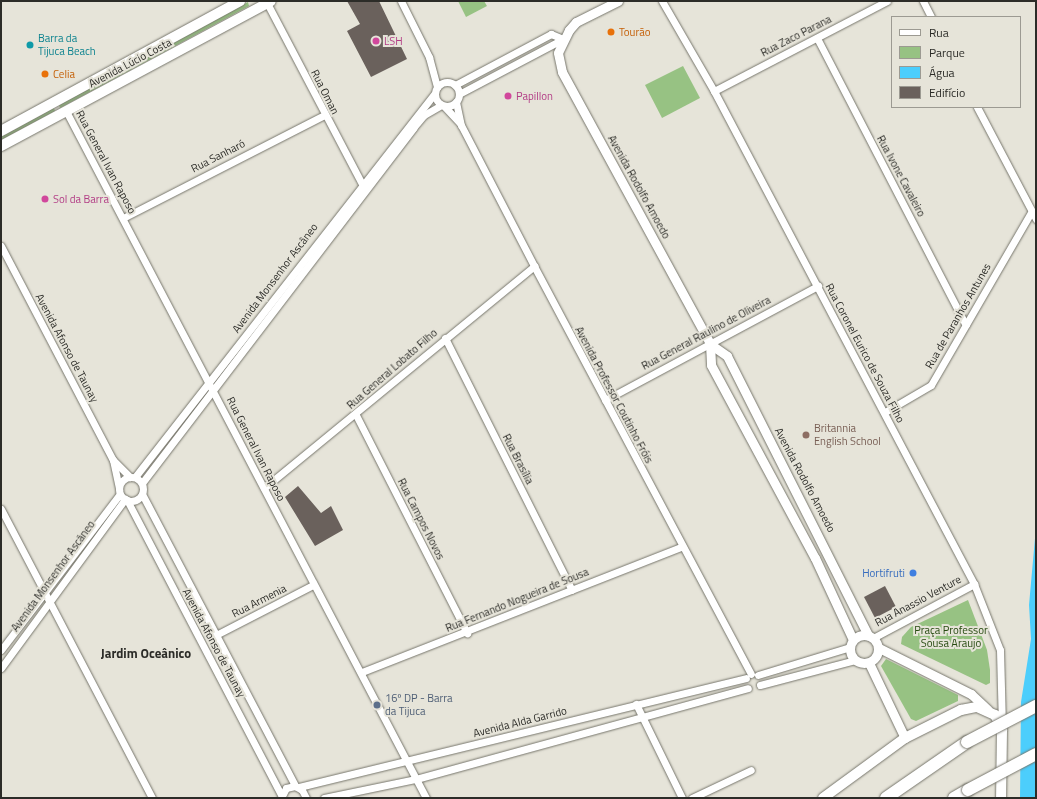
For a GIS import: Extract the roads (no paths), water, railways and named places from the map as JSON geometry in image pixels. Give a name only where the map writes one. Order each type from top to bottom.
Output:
[{"type":"highway","points":[[886,798],[967,742],[1036,706]]},
{"type":"highway","points":[[954,798],[1036,754]]},
{"type":"main road","name":"Avenida Lúcio Costa","points":[[1,131],[240,1]]},
{"type":"main road","name":"Avenida Lúcio Costa","points":[[1,146],[269,2]]},
{"type":"main road","points":[[823,798],[905,738],[961,710],[988,710],[1002,730],[1001,798]]},
{"type":"street","points":[[401,1],[429,57],[436,91],[443,105],[456,102],[459,94],[563,39],[576,22],[616,1]]},
{"type":"street","name":"Rua Coronel Eurico de Souza Filho","points":[[662,1],[714,91],[885,412],[974,584],[1000,650],[1002,730]]},
{"type":"street","name":"Rua Zaco Parana","points":[[714,91],[887,1]]},
{"type":"street","points":[[923,1],[930,16]]},
{"type":"street","name":"Rua Oman","points":[[269,2],[324,115],[364,187]]},
{"type":"street","points":[[455,85],[551,34],[563,39]]},
{"type":"street","name":"Rua Ivone Cavaleiro","points":[[817,38],[966,325]]},
{"type":"street","name":"Avenida Rodolfo Amoedo","points":[[563,39],[558,53],[562,72],[710,344],[711,365],[815,558],[852,643]]},
{"type":"street","points":[[436,91],[447,82],[455,85],[459,94]]},
{"type":"street","name":"Avenida Monsenhor Ascâneo","points":[[142,483],[214,390],[436,91]]},
{"type":"street","name":"Avenida Professor Coutinho Fróis","points":[[456,102],[461,125]]},
{"type":"street","name":"Avenida Monsenhor Ascâneo","points":[[132,477],[210,383],[364,187],[419,120],[443,105]]},
{"type":"street","name":"Avenida Professor Coutinho Fróis","points":[[443,105],[461,125],[681,547],[751,676]]},
{"type":"street","points":[[978,108],[1036,219]]},
{"type":"street","name":"Rua General Ivan Raposo","points":[[66,111],[214,390],[313,585],[362,672],[426,798]]},
{"type":"street","name":"Rua Sanharó","points":[[123,218],[324,115]]},
{"type":"street","name":"Rua de Paranhos Antunes","points":[[885,412],[931,385],[1032,211]]},
{"type":"street","name":"Avenida Afonso de Taunay","points":[[1,246],[113,460],[123,496],[280,797]]},
{"type":"street","name":"Rua General Lobato Filho","points":[[264,488],[356,415],[445,338],[534,266]]},
{"type":"street","name":"Rua General Raulino de Oliveira","points":[[605,400],[818,286]]},
{"type":"street","name":"Rua Brasília","points":[[445,338],[572,590]]},
{"type":"street","name":"Avenida Rodolfo Amoedo","points":[[710,344],[727,356],[829,551],[871,636]]},
{"type":"street","name":"Rua Campos Novos","points":[[356,415],[467,633]]},
{"type":"street","name":"Avenida Afonso de Taunay","points":[[113,460],[132,477]]},
{"type":"street","points":[[132,477],[142,483],[142,494],[136,500],[123,496],[122,481],[132,477]]},
{"type":"street","name":"Avenida Afonso de Taunay","points":[[142,494],[214,636],[297,787],[306,798]]},
{"type":"street","name":"Avenida Monsenhor Ascâneo","points":[[1,650],[46,591],[123,496]]},
{"type":"street","name":"Avenida Monsenhor Ascâneo","points":[[1,668],[123,496]]},
{"type":"street","points":[[1,509],[46,591],[152,798]]},
{"type":"street","name":"Rua Fernando Nogueira de Sousa","points":[[362,672],[467,633],[681,547]]},
{"type":"street","points":[[815,558],[829,551]]},
{"type":"street","name":"Rua Anassio Venture","points":[[871,636],[974,584]]},
{"type":"street","name":"Rua Armenia","points":[[214,636],[313,585]]},
{"type":"street","points":[[855,660],[852,643],[871,636],[879,648],[971,694],[988,710]]},
{"type":"street","name":"Avenida Alda Garrido","points":[[280,797],[286,788],[297,787],[408,762],[751,676],[852,643]]},
{"type":"street","points":[[324,798],[416,779],[748,688],[755,689],[760,685],[855,660],[869,663],[877,657],[879,648]]},
{"type":"street","points":[[869,663],[905,738]]},
{"type":"street","points":[[751,676],[760,685]]},
{"type":"street","points":[[748,688],[751,676]]},
{"type":"street","points":[[636,704],[682,798]]},
{"type":"street","points":[[692,798],[751,770]]},
{"type":"water","points":[[1036,527],[1036,798],[1020,798],[1021,702],[1031,639],[1029,605]]},
{"type":"place","name":"Tourão","points":[[611,32]]},
{"type":"place","name":"LSH","points":[[376,41]]},
{"type":"place","name":"Barra da Tijuca Beach","points":[[30,45]]},
{"type":"place","name":"Celia","points":[[45,74]]},
{"type":"place","name":"Papillon","points":[[508,96]]},
{"type":"place","name":"Sol da Barra","points":[[45,199]]},
{"type":"place","name":"Britannia English School","points":[[806,435]]},
{"type":"place","name":"Hortifruti","points":[[913,573]]},
{"type":"place","name":"16º DP - Barra da Tijuca","points":[[377,705]]},
{"type":"district","name":"Jardim Oceânico","points":[[146,653]]},
{"type":"park label","name":"Praça Professor Sousa Araujo","points":[[951,637]]}]
